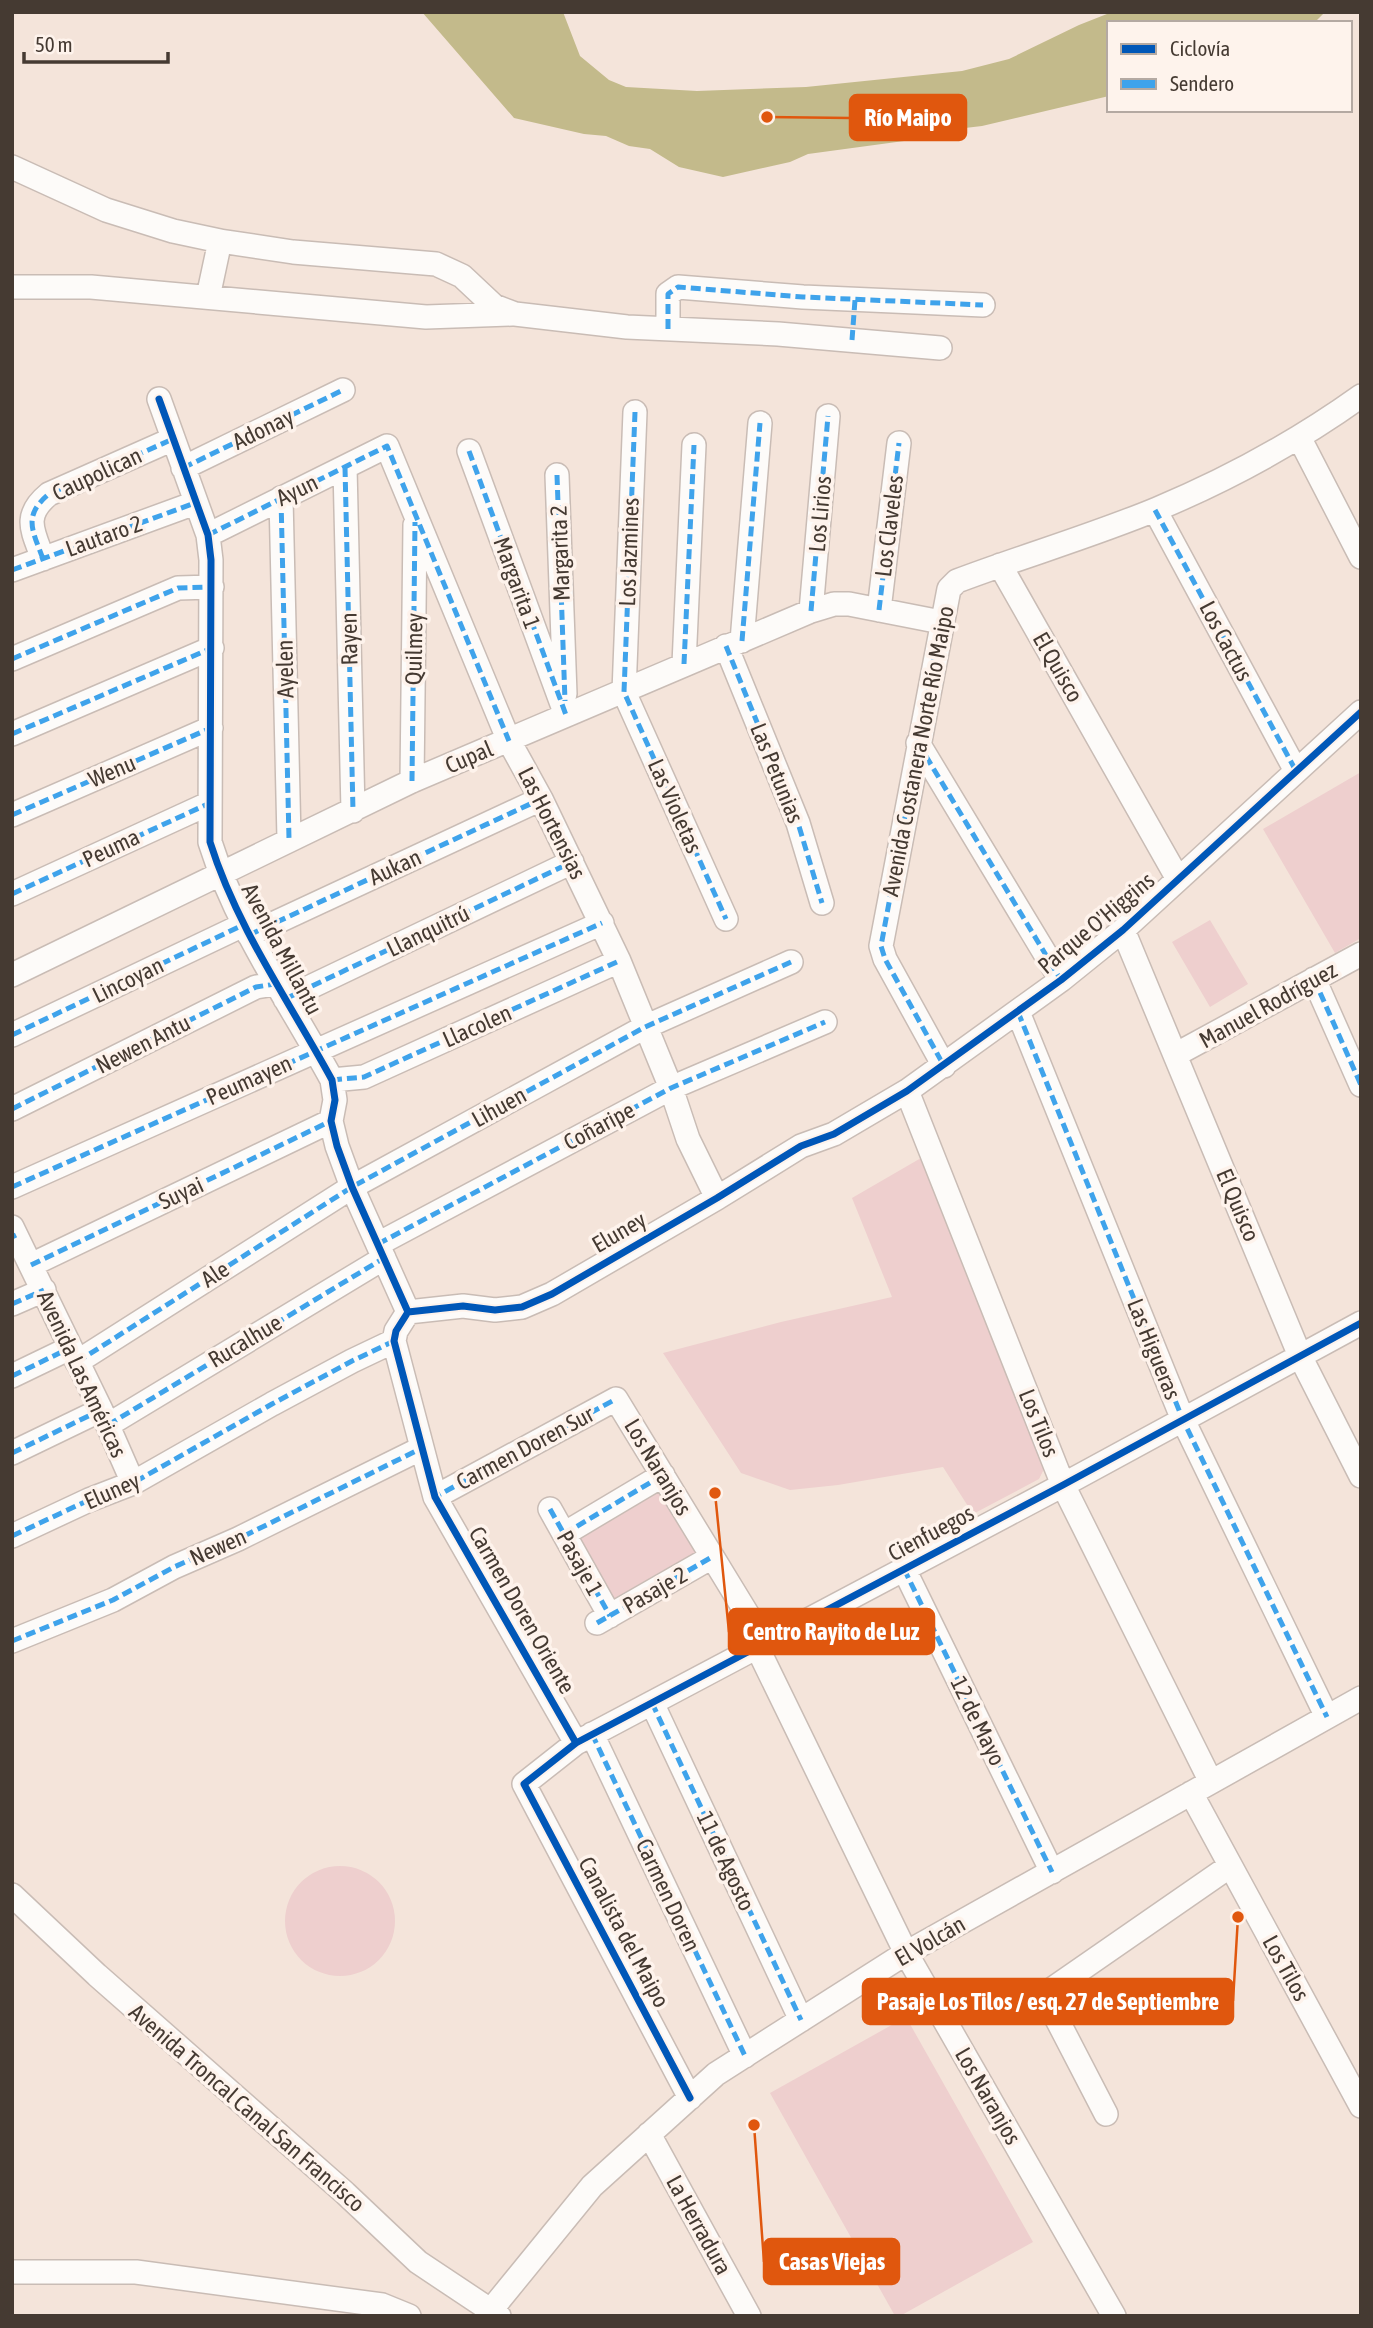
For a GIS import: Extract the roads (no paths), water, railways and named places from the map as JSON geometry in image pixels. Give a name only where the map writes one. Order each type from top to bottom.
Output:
[{"type":"street","points":[[12,167],[106,210],[173,231],[220,241],[305,253],[436,264],[462,276],[494,306],[515,314]]},
{"type":"street","points":[[208,297],[220,241]]},
{"type":"street","points":[[12,287],[91,286],[426,317],[515,314],[627,327],[940,348]]},
{"type":"street","points":[[667,329],[668,294],[678,286],[855,300],[983,304]]},
{"type":"street","points":[[852,340],[855,300]]},
{"type":"street","name":"Adonay","points":[[183,468],[343,390]]},
{"type":"street","name":"Avenida Costanera Norte Río Maipo","points":[[944,1066],[882,951],[918,743],[949,589],[957,580],[1155,510],[1240,470],[1299,437],[1361,396]]},
{"type":"street","name":"Avenida Millantu","points":[[159,399],[208,535],[212,587],[210,842],[220,874],[246,930],[332,1080],[335,1100],[331,1121],[337,1146],[352,1187],[408,1312]]},
{"type":"street","name":"Los Jazmines","points":[[624,692],[635,412]]},
{"type":"street","name":"Los Lirios","points":[[811,611],[828,416]]},
{"type":"street","points":[[734,643],[760,423]]},
{"type":"street","points":[[1299,437],[1361,557]]},
{"type":"street","name":"Caupolican","points":[[43,559],[31,524],[32,514],[41,501],[49,494],[173,439]]},
{"type":"street","name":"Los Claveles","points":[[879,610],[899,443]]},
{"type":"street","points":[[684,664],[694,445]]},
{"type":"street","name":"Ayun","points":[[208,535],[387,446]]},
{"type":"street","name":"Las Hortensias","points":[[387,446],[509,741],[541,799],[620,961],[671,1088],[688,1139],[718,1198]]},
{"type":"street","name":"Margarita 1","points":[[469,451],[566,715]]},
{"type":"street","name":"Rayen","points":[[345,467],[353,811]]},
{"type":"street","name":"Margarita 2","points":[[557,475],[566,715]]},
{"type":"street","name":"Ayelen","points":[[281,498],[289,839]]},
{"type":"street","name":"Lautaro 2","points":[[12,570],[195,503]]},
{"type":"street","name":"Los Cactus","points":[[1155,510],[1296,771]]},
{"type":"street","name":"Quilmey","points":[[412,781],[415,517]]},
{"type":"street","name":"El Quisco","points":[[1000,565],[1178,879]]},
{"type":"street","points":[[12,659],[178,588],[212,587]]},
{"type":"street","name":"Cupal","points":[[12,975],[412,781],[811,611],[834,604],[849,604],[941,622]]},
{"type":"street","name":"Las Petunias","points":[[734,643],[798,823],[822,903]]},
{"type":"street","points":[[12,734],[212,648]]},
{"type":"street","name":"Las Violetas","points":[[624,692],[726,919]]},
{"type":"street","name":"Parque O'Higgins","points":[[834,1134],[944,1066],[1061,980],[1123,930],[1361,712]]},
{"type":"street","name":"Wenu","points":[[12,815],[211,728]]},
{"type":"street","points":[[918,743],[1061,980]]},
{"type":"street","name":"Aukan","points":[[246,930],[541,799]]},
{"type":"street","name":"Peuma","points":[[12,894],[209,803]]},
{"type":"street","name":"Llanquitrú","points":[[280,991],[572,862]]},
{"type":"street","name":"Peumayen","points":[[12,1187],[602,923]]},
{"type":"street","name":"Lincoyan","points":[[12,1035],[246,930]]},
{"type":"street","name":"El Quisco","points":[[1123,930],[1300,1356],[1361,1476]]},
{"type":"street","name":"Manuel Rodríguez","points":[[1175,1055],[1361,954]]},
{"type":"street","name":"Llacolen","points":[[332,1080],[364,1077],[620,961]]},
{"type":"street","name":"Lihuen","points":[[352,1187],[645,1027],[791,962]]},
{"type":"street","points":[[1314,979],[1361,1085]]},
{"type":"street","name":"Newen Antu","points":[[12,1109],[256,988],[280,991]]},
{"type":"street","name":"Las Higueras","points":[[1018,1012],[1183,1420],[1327,1717]]},
{"type":"street","name":"Coñaripe","points":[[381,1251],[671,1088],[825,1022]]},
{"type":"street","name":"Los Tilos","points":[[907,1091],[1063,1485],[1201,1788],[1230,1866],[1361,2106]]},
{"type":"street","name":"Suyai","points":[[31,1265],[331,1121]]},
{"type":"street","name":"Eluney","points":[[408,1312],[463,1306],[495,1310],[522,1307],[552,1294],[718,1198],[801,1146],[834,1134]]},
{"type":"street","name":"Ale","points":[[12,1376],[74,1355],[352,1187]]},
{"type":"street","name":"Avenida Las Américas","points":[[13,1233],[44,1290],[133,1483]]},
{"type":"street","name":"Rucalhue","points":[[12,1453],[104,1418],[381,1251]]},
{"type":"street","points":[[12,1304],[44,1290]]},
{"type":"street","points":[[408,1312],[396,1331],[394,1342],[435,1497]]},
{"type":"street","name":"Cienfuegos","points":[[524,1784],[584,1739],[1063,1485],[1361,1323]]},
{"type":"street","name":"Eluney","points":[[12,1536],[133,1483],[272,1404],[394,1342]]},
{"type":"street","name":"Los Naranjos","points":[[616,1399],[712,1557],[761,1645],[906,1953],[1114,2316]]},
{"type":"street","name":"Carmen Doren Sur","points":[[435,1497],[616,1399]]},
{"type":"street","name":"Newen","points":[[12,1641],[113,1600],[174,1567],[238,1539],[422,1448]]},
{"type":"street","points":[[564,1534],[663,1475]]},
{"type":"street","name":"Carmen Doren Oriente","points":[[435,1497],[584,1739]]},
{"type":"street","name":"Pasaje 1","points":[[550,1509],[603,1620]]},
{"type":"street","name":"Pasaje 2","points":[[603,1620],[712,1557]]},
{"type":"street","name":"12 de Mayo","points":[[904,1569],[1052,1872]]},
{"type":"street","name":"El Volcán","points":[[495,2313],[592,2186],[716,2074],[906,1953],[1361,1698]]},
{"type":"street","name":"11 de Agosto","points":[[652,1703],[802,2020]]},
{"type":"street","name":"Carmen Doren","points":[[584,1739],[744,2056]]},
{"type":"street","name":"Canalista del Maipo","points":[[524,1784],[690,2098]]},
{"type":"street","points":[[1106,2115],[1048,2002],[1048,1994],[1230,1866]]},
{"type":"street","name":"Avenida Troncal Canal San Francisco","points":[[12,1895],[97,1975],[345,2193],[418,2262],[495,2313]]},
{"type":"street","name":"La Herradura","points":[[649,2134],[749,2316]]},
{"type":"street","points":[[12,2272],[136,2272],[382,2305],[409,2316]]},
{"type":"place","name":"Río Maipo","points":[[767,117]]},
{"type":"place","name":"Centro Rayito de Luz","points":[[715,1493]]},
{"type":"place","name":"Pasaje Los Tilos / esq. 27 de Septiembre","points":[[1238,1917]]},
{"type":"place","name":"Casas Viejas","points":[[754,2125]]}]
